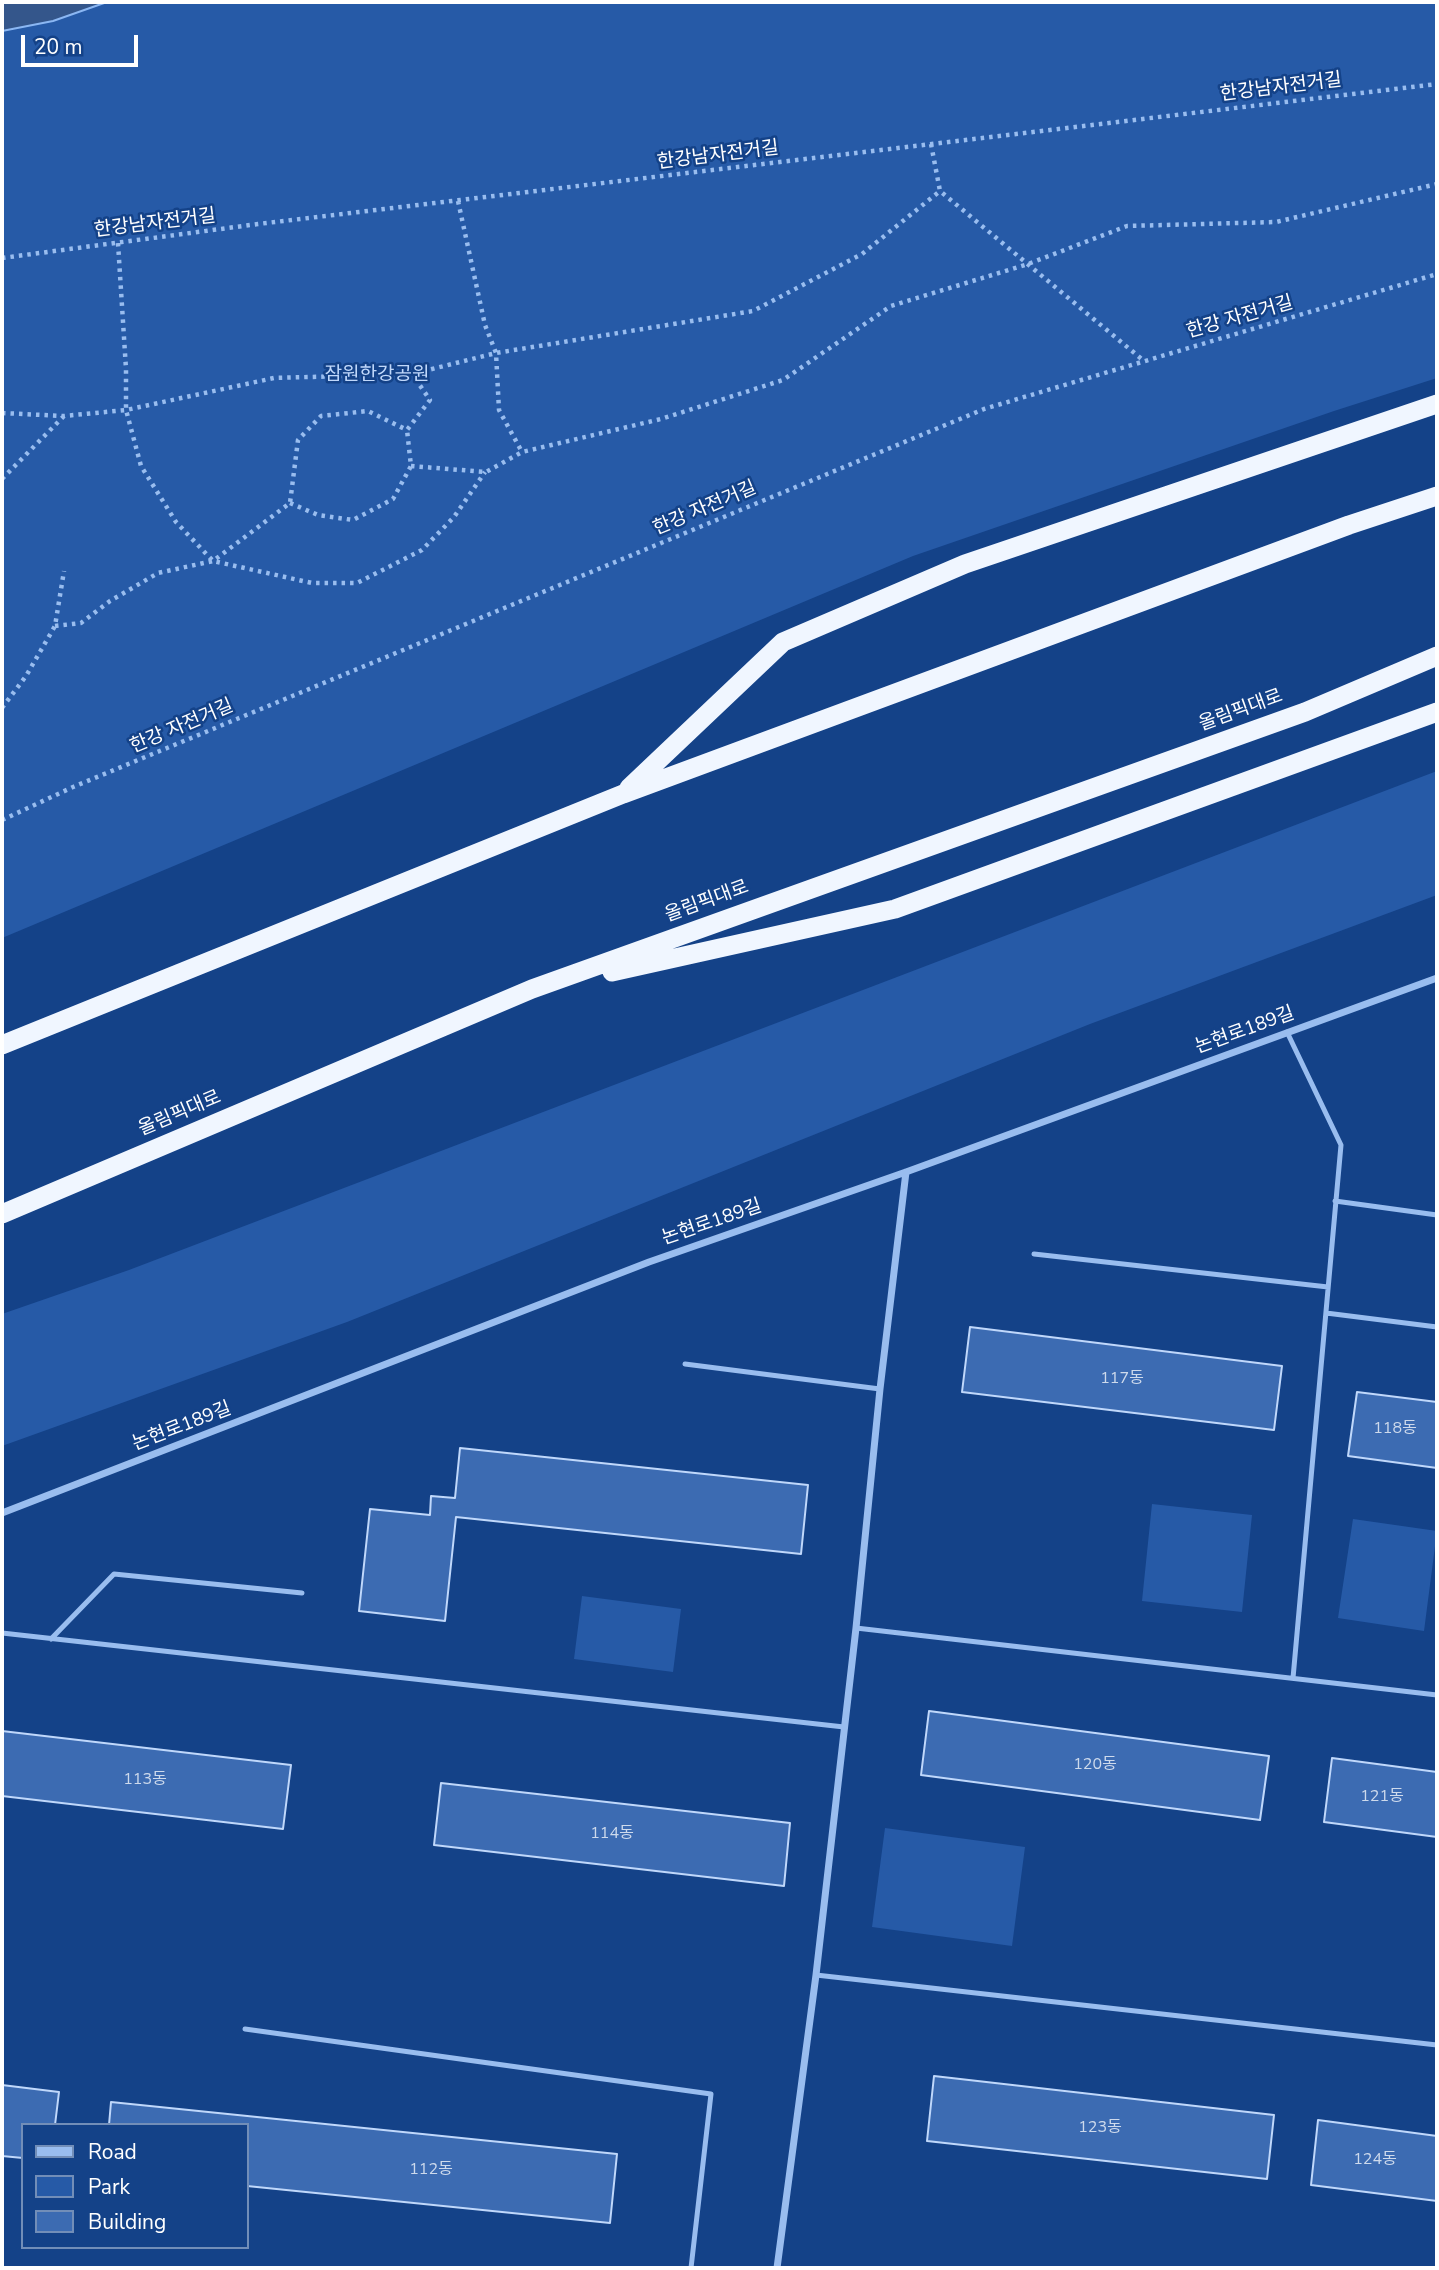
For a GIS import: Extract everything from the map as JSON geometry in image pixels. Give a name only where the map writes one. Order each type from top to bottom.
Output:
[{"type":"highway","points":[[623,794],[783,642],[965,564],[1437,404]]},
{"type":"highway","points":[[2,1045],[623,794],[1336,530],[1437,496]]},
{"type":"highway","name":"올림픽대로","points":[[2,1214],[532,989],[1305,712],[1437,656]]},
{"type":"highway","points":[[532,989],[895,909],[1437,712]]},
{"type":"street","name":"논현로189길","points":[[2,1513],[649,1262],[1437,978]]},
{"type":"street","points":[[777,2268],[816,1975],[906,1171]]},
{"type":"lane","points":[[1287,1032],[1341,1145],[1293,1678]]},
{"type":"lane","points":[[1335,1201],[1437,1215]]},
{"type":"lane","points":[[1034,1254],[1328,1287]]},
{"type":"lane","points":[[1326,1313],[1437,1327]]},
{"type":"lane","points":[[685,1364],[880,1389]]},
{"type":"lane","points":[[51,1639],[114,1574],[302,1592]]},
{"type":"lane","points":[[856,1628],[1437,1695]]},
{"type":"lane","points":[[2,1633],[844,1727]]},
{"type":"lane","points":[[816,1975],[1437,2045]]},
{"type":"lane","points":[[245,2029],[711,2094],[691,2268]]},
{"type":"path","name":"한강남자전거길","points":[[2,258],[1437,84]]},
{"type":"path","points":[[931,144],[940,191],[1144,361]]},
{"type":"path","points":[[118,243],[126,410],[141,466],[176,522],[213,561],[312,583],[357,583],[422,551],[454,517],[486,472],[522,452],[661,419],[783,380],[891,306],[1028,264],[1127,226],[1276,222],[1437,184]]},
{"type":"path","points":[[2,413],[64,415],[126,410],[274,378],[412,374],[496,353],[753,311],[862,254],[940,191]]},
{"type":"path","points":[[458,201],[485,325],[496,353],[499,410],[522,452]]},
{"type":"path","name":"한강 자전거길","points":[[2,820],[86,781],[984,409],[1437,274]]},
{"type":"path","points":[[290,503],[318,515],[353,520],[393,499],[411,466],[407,430],[430,400],[412,374]]},
{"type":"path","points":[[55,626],[81,623],[110,601],[158,573],[213,561],[290,503],[298,440],[321,416],[368,411],[407,430]]},
{"type":"path","points":[[2,479],[64,415]]},
{"type":"path","points":[[411,466],[486,472]]},
{"type":"path","points":[[2,708],[26,676],[55,626],[64,572]]},
{"type":"green space","name":"잠원한강공원","points":[[107,2],[1437,2],[1437,378],[913,556],[2,938],[2,31],[53,21]]},
{"type":"green space","points":[[1437,771],[1437,895],[1090,1024],[347,1322],[2,1446],[2,1314],[129,1270]]},
{"type":"green space","points":[[1152,1504],[1252,1515],[1242,1612],[1142,1601]]},
{"type":"green space","points":[[1353,1519],[1437,1531],[1424,1631],[1338,1618]]},
{"type":"green space","points":[[582,1596],[681,1609],[673,1672],[574,1659]]},
{"type":"green space","points":[[885,1828],[1025,1847],[1012,1946],[872,1927]]},
{"type":"shaded area","points":[[2,2],[107,2],[53,21],[2,31]]},
{"type":"building","points":[[970,1327],[1282,1366],[1274,1430],[962,1392]]},
{"type":"building","points":[[1357,1392],[1437,1402],[1437,1468],[1348,1456]]},
{"type":"building","points":[[460,1448],[808,1485],[801,1554],[456,1517],[445,1621],[359,1611],[370,1509],[430,1515],[431,1496],[455,1498]]},
{"type":"building","points":[[929,1711],[1269,1756],[1260,1820],[921,1775]]},
{"type":"building","points":[[2,1731],[291,1765],[283,1829],[2,1796]]},
{"type":"building","points":[[1332,1758],[1437,1772],[1437,1837],[1324,1822]]},
{"type":"building","points":[[441,1783],[790,1823],[784,1886],[434,1845]]},
{"type":"building","points":[[934,2076],[1274,2115],[1267,2179],[927,2141]]},
{"type":"building","points":[[2,2085],[59,2092],[55,2123],[21,2123],[21,2158],[2,2156]]},
{"type":"building","points":[[111,2102],[617,2154],[610,2223],[248,2186],[248,2123],[109,2123]]},
{"type":"building","points":[[1318,2120],[1437,2136],[1437,2201],[1311,2185]]}]
